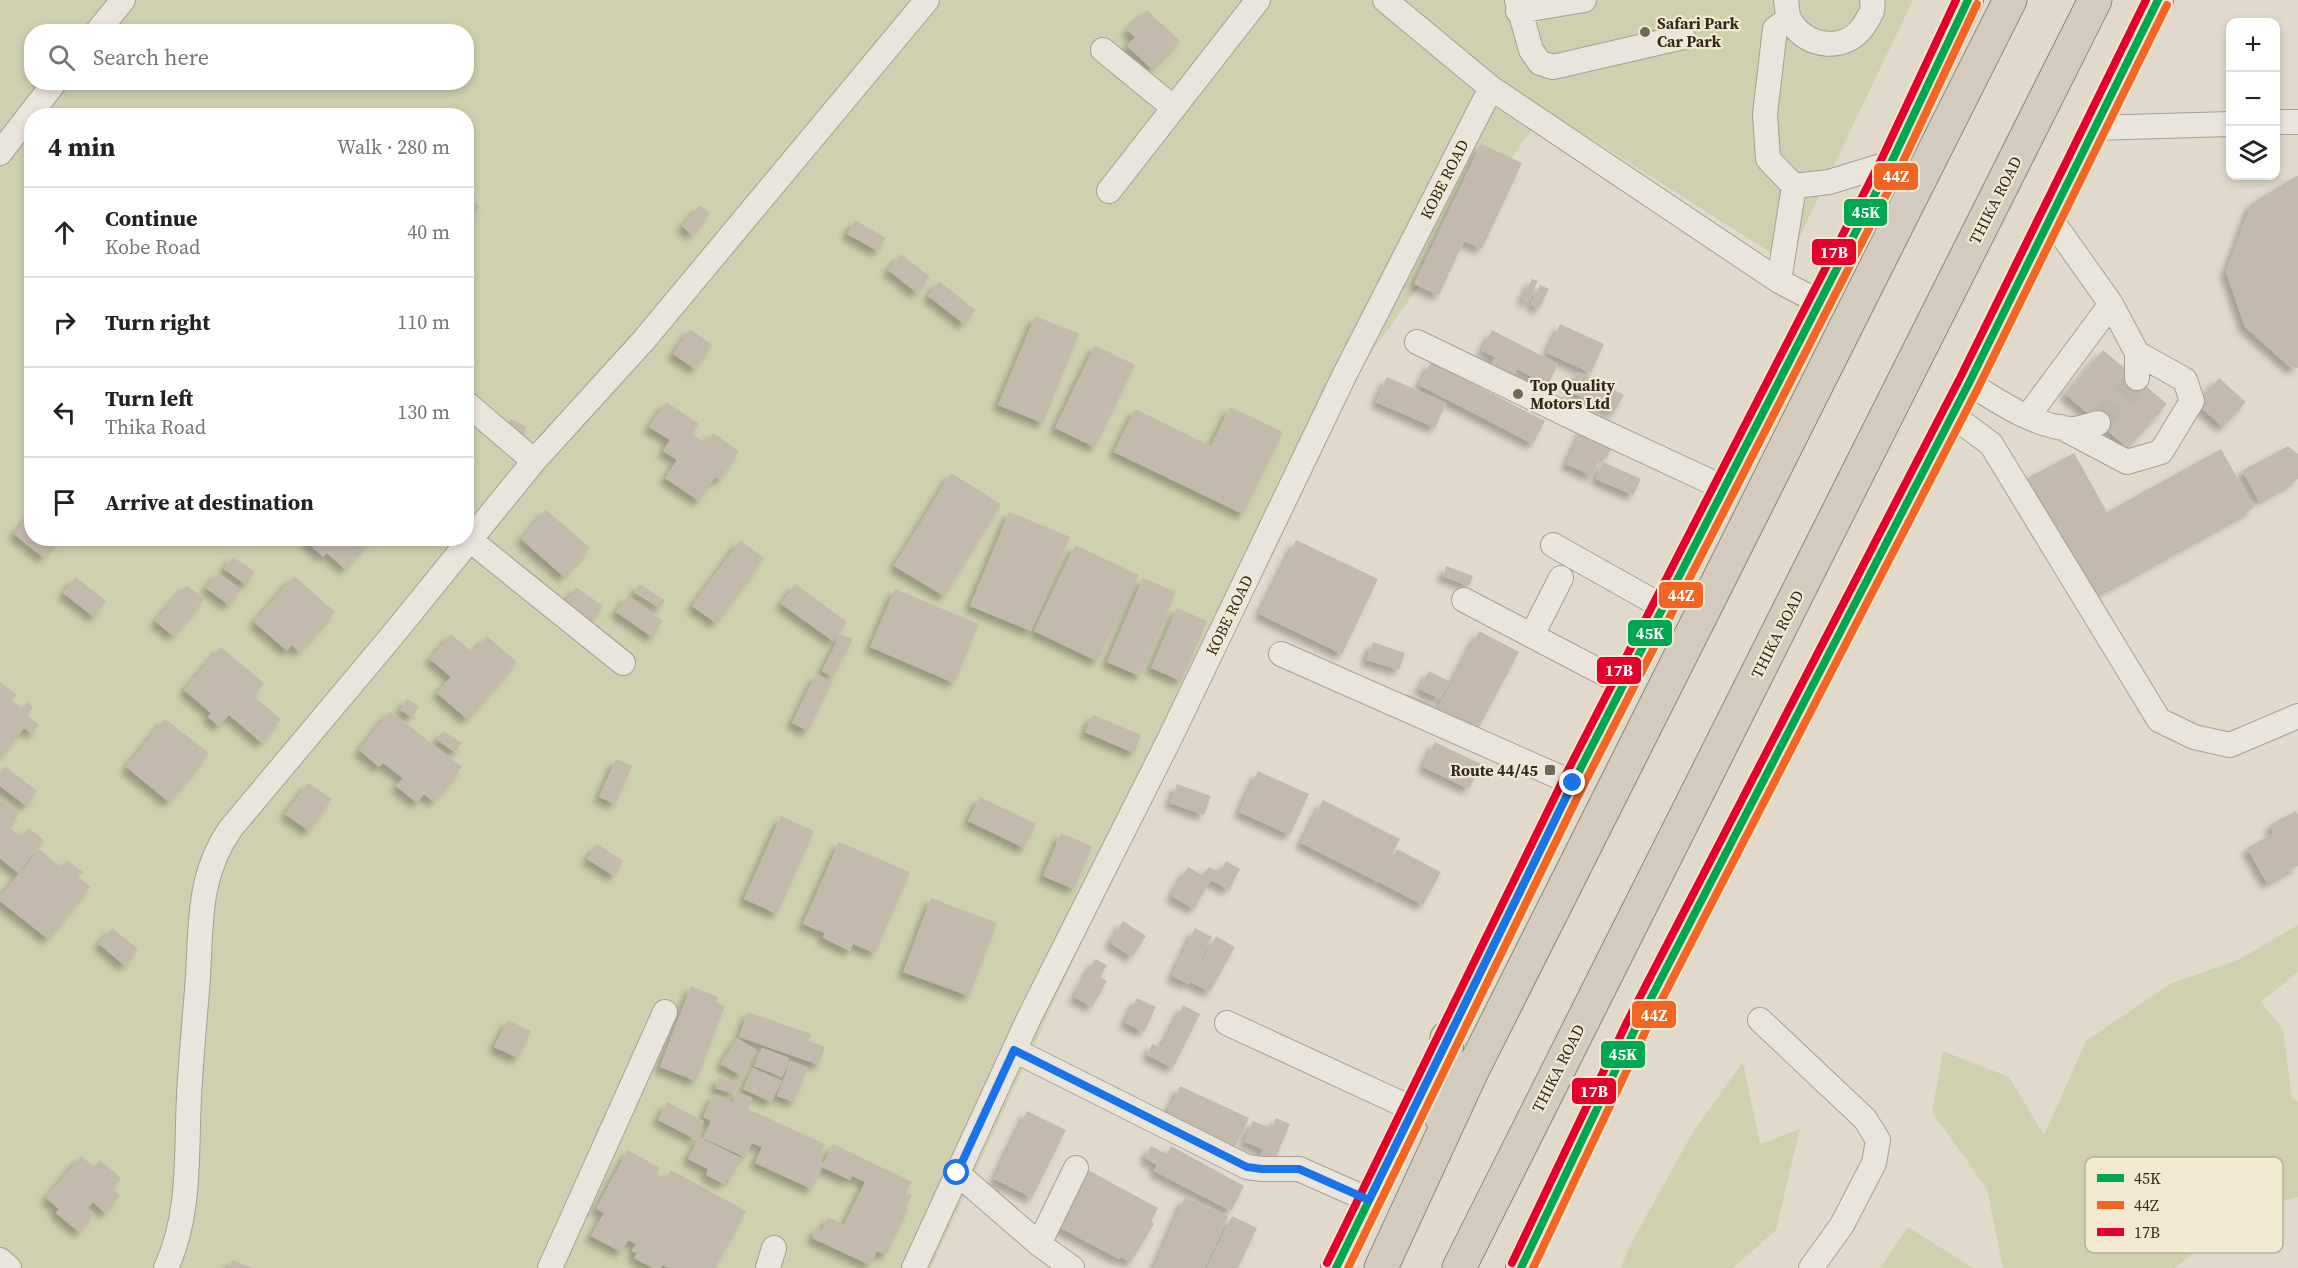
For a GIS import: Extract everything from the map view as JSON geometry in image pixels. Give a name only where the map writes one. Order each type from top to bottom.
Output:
[{"type":"highway","points":[[1381,1268],[1478,1061],[2010,0]]},
{"type":"highway","name":"THIKA ROAD","points":[[1459,1268],[2095,0]]},
{"type":"highway","points":[[1441,1139],[1448,1038]]},
{"type":"main road","points":[[1336,1268],[1573,783],[1891,163],[1968,0]]},
{"type":"main road","points":[[1521,1268],[1636,1027],[1969,383],[2158,0]]},
{"type":"street","points":[[104,24],[123,0]]},
{"type":"street","points":[[474,535],[534,461],[644,340],[927,0]]},
{"type":"street","points":[[1109,191],[1257,0]]},
{"type":"street","points":[[1385,0],[1491,88],[1779,280],[1819,302]]},
{"type":"street","points":[[1584,0],[1517,5],[1532,50],[1540,63],[1552,67],[1683,37]]},
{"type":"street","points":[[1794,186],[1768,159],[1765,114],[1775,29],[1787,9],[1807,39],[1834,45],[1860,33],[1873,9],[1872,0]]},
{"type":"street","points":[[1103,50],[1174,108]]},
{"type":"street","name":"KOBE ROAD","points":[[914,1268],[1014,1050],[1170,738],[1343,378],[1491,88]]},
{"type":"street","points":[[35,108],[49,90]]},
{"type":"street","points":[[0,153],[24,122]]},
{"type":"street","points":[[2280,122],[2298,122]]},
{"type":"street","points":[[2094,128],[2226,124]]},
{"type":"street","points":[[1794,186],[1829,182],[1891,163]]},
{"type":"street","points":[[1779,280],[1794,186]]},
{"type":"street","points":[[2050,218],[2111,304],[2138,353],[2137,378]]},
{"type":"street","points":[[2028,416],[2111,304]]},
{"type":"street","points":[[1417,342],[1724,488]]},
{"type":"street","points":[[2061,427],[2127,462],[2161,452],[2192,401],[2185,380],[2138,353]]},
{"type":"street","points":[[1969,383],[2005,406],[2049,425],[2072,429],[2098,423]]},
{"type":"street","points":[[474,410],[534,461]]},
{"type":"street","points":[[1952,416],[1991,444],[2159,720],[2194,737],[2230,745],[2298,716]]},
{"type":"street","points":[[474,543],[623,663]]},
{"type":"street","points":[[1553,545],[1663,607]]},
{"type":"street","points":[[166,1268],[172,1255],[186,1191],[189,1098],[202,898],[219,845],[465,546]]},
{"type":"street","points":[[1532,635],[1561,578]]},
{"type":"street","points":[[1464,600],[1624,684]]},
{"type":"street","points":[[1281,654],[1573,783]]},
{"type":"street","points":[[550,1268],[665,1012]]},
{"type":"street","points":[[1760,1020],[1865,1119],[1878,1140],[1874,1163],[1848,1215],[1811,1268]]},
{"type":"street","points":[[1227,1023],[1413,1109]]},
{"type":"street","points":[[1014,1050],[1247,1167],[1299,1169],[1369,1200]]},
{"type":"street","points":[[1039,1244],[1076,1168]]},
{"type":"street","points":[[957,1173],[1039,1244],[1072,1268]]},
{"type":"street","points":[[0,1260],[9,1268]]},
{"type":"green space","points":[[0,0],[1913,0],[1787,263],[1546,110],[1324,418],[931,1268],[0,1268]]},
{"type":"green space","points":[[2298,925],[2298,972],[2261,1002],[2283,1029],[2292,1099],[2298,1102],[2298,1197],[2283,1200],[2283,1157],[2085,1157],[2085,1253],[2193,1253],[2174,1268],[2003,1268],[1987,1189],[1932,1112],[1943,1051],[2009,1077],[2044,1135],[2086,1041],[2170,984],[2240,959]]},
{"type":"green space","points":[[1743,1062],[1760,1144],[1800,1129],[1776,1230],[1733,1268],[1621,1268],[1629,1247],[1693,1132]]},
{"type":"green space","points":[[1908,1227],[1973,1268],[1880,1268]]},
{"type":"building","points":[[1147,10],[1180,41],[1152,69],[1127,46],[1135,37],[1127,30]]},
{"type":"building","points":[[1481,144],[1522,163],[1482,249],[1464,241],[1439,295],[1414,284]]},
{"type":"building","points":[[2298,176],[2298,368],[2290,367],[2245,327],[2226,272],[2251,204]]},
{"type":"building","points":[[474,202],[480,207],[474,213]]},
{"type":"building","points":[[700,205],[710,213],[692,235],[682,226]]},
{"type":"building","points":[[855,220],[886,238],[878,251],[847,234]]},
{"type":"building","points":[[901,254],[930,277],[917,293],[888,270]]},
{"type":"building","points":[[1532,279],[1538,281],[1528,302],[1522,299]]},
{"type":"building","points":[[939,281],[975,310],[964,324],[928,296]]},
{"type":"building","points":[[1540,285],[1549,289],[1539,309],[1531,304]]},
{"type":"building","points":[[1035,316],[1079,334],[1043,423],[998,405]]},
{"type":"building","points":[[1560,324],[1604,344],[1591,373],[1547,353]]},
{"type":"building","points":[[690,329],[712,345],[695,369],[673,354]]},
{"type":"building","points":[[1492,330],[1558,364],[1548,385],[1517,369],[1514,376],[1491,364],[1495,357],[1482,351]]},
{"type":"building","points":[[1095,345],[1135,365],[1095,447],[1055,428]]},
{"type":"building","points":[[2103,350],[2167,404],[2128,448],[2065,394]]},
{"type":"building","points":[[1431,362],[1545,421],[1533,444],[1419,385]]},
{"type":"building","points":[[1578,372],[1624,395],[1614,413],[1569,391]]},
{"type":"building","points":[[1387,377],[1446,403],[1435,428],[1376,402]]},
{"type":"building","points":[[2219,378],[2246,402],[2223,427],[2196,403]]},
{"type":"building","points":[[666,402],[699,424],[692,435],[706,443],[713,433],[739,451],[720,480],[715,477],[699,501],[665,478],[677,460],[663,451],[670,440],[649,427]]},
{"type":"building","points":[[1230,407],[1283,432],[1243,514],[1114,452],[1135,409],[1211,446]]},
{"type":"building","points":[[510,419],[527,427],[523,435],[506,428]]},
{"type":"building","points":[[1583,428],[1614,442],[1607,458],[1601,456],[1592,476],[1566,464]]},
{"type":"building","points":[[2288,446],[2298,454],[2298,479],[2259,501],[2242,471]]},
{"type":"building","points":[[2221,449],[2254,508],[2091,598],[2026,479],[2074,453],[2107,512]]},
{"type":"building","points":[[1603,462],[1641,479],[1633,495],[1596,479]]},
{"type":"building","points":[[951,473],[1001,504],[944,596],[894,566]]},
{"type":"building","points":[[546,510],[590,548],[564,577],[521,539]]},
{"type":"building","points":[[1009,512],[1070,537],[1031,631],[970,606]]},
{"type":"building","points":[[24,522],[24,542],[14,534]]},
{"type":"building","points":[[740,540],[764,558],[716,623],[692,606]]},
{"type":"building","points":[[1296,540],[1378,579],[1342,654],[1259,614]]},
{"type":"building","points":[[1075,545],[1139,575],[1097,661],[1034,631]]},
{"type":"building","points":[[29,546],[54,546],[44,558]]},
{"type":"building","points":[[311,546],[365,546],[345,569],[327,553],[323,557]]},
{"type":"building","points":[[233,557],[255,572],[246,585],[224,569]]},
{"type":"building","points":[[1446,566],[1473,576],[1469,586],[1443,576]]},
{"type":"building","points":[[218,573],[241,590],[229,605],[206,588]]},
{"type":"building","points":[[294,576],[335,612],[299,652],[292,645],[287,651],[254,622]]},
{"type":"building","points":[[76,577],[106,601],[94,617],[63,593]]},
{"type":"building","points":[[1143,578],[1176,592],[1140,676],[1107,662]]},
{"type":"building","points":[[639,584],[665,600],[660,608],[634,592]]},
{"type":"building","points":[[795,584],[847,622],[833,641],[781,604]]},
{"type":"building","points":[[187,585],[204,600],[173,636],[155,621]]},
{"type":"building","points":[[576,587],[603,606],[591,623],[564,604]]},
{"type":"building","points":[[895,589],[979,624],[954,683],[870,647]]},
{"type":"building","points":[[628,596],[663,621],[652,637],[616,612]]},
{"type":"building","points":[[1177,608],[1207,621],[1181,681],[1151,668]]},
{"type":"building","points":[[1479,631],[1519,652],[1477,731],[1437,710]]},
{"type":"building","points":[[451,634],[473,653],[487,636],[517,662],[467,719],[437,693],[451,677],[430,659]]},
{"type":"building","points":[[841,634],[853,639],[833,677],[822,671]]},
{"type":"building","points":[[1373,642],[1405,653],[1399,670],[1366,660]]},
{"type":"building","points":[[221,647],[264,683],[253,696],[281,719],[262,743],[229,715],[219,726],[208,717],[211,713],[184,690]]},
{"type":"building","points":[[1429,671],[1449,681],[1440,699],[1419,689]]},
{"type":"building","points":[[816,674],[832,682],[808,731],[792,723]]},
{"type":"building","points":[[0,682],[17,695],[12,700],[22,708],[27,702],[33,707],[27,715],[39,725],[32,734],[24,728],[0,758]]},
{"type":"building","points":[[1406,694],[1434,704],[1431,712],[1403,702]]},
{"type":"building","points":[[407,699],[419,706],[412,717],[400,710]]},
{"type":"building","points":[[390,711],[462,767],[434,802],[424,794],[417,803],[396,786],[403,778],[383,763],[379,767],[359,750]]},
{"type":"building","points":[[1093,715],[1141,735],[1134,753],[1085,732]]},
{"type":"building","points":[[165,719],[209,753],[169,802],[126,767]]},
{"type":"building","points":[[443,731],[462,743],[455,752],[437,740]]},
{"type":"building","points":[[1435,742],[1481,764],[1469,789],[1423,767]]},
{"type":"building","points":[[616,759],[632,766],[615,804],[599,797]]},
{"type":"building","points":[[5,766],[37,791],[26,806],[0,786],[0,773]]},
{"type":"building","points":[[1258,771],[1309,794],[1290,835],[1239,812]]},
{"type":"building","points":[[308,783],[332,799],[309,831],[285,814]]},
{"type":"building","points":[[1177,784],[1211,796],[1204,815],[1170,803]]},
{"type":"building","points":[[0,797],[20,813],[9,827],[21,837],[29,828],[44,840],[18,873],[0,858]]},
{"type":"building","points":[[980,797],[1036,824],[1024,848],[968,821]]},
{"type":"building","points":[[1323,800],[1400,839],[1378,882],[1301,843]]},
{"type":"building","points":[[2296,811],[2298,815],[2298,866],[2267,883],[2247,848],[2274,833],[2270,825]]},
{"type":"building","points":[[781,816],[814,831],[777,914],[744,899]]},
{"type":"building","points":[[1061,833],[1092,846],[1074,889],[1043,876]]},
{"type":"building","points":[[839,842],[910,872],[875,953],[853,944],[850,951],[823,938],[825,933],[803,924]]},
{"type":"building","points":[[597,844],[623,861],[614,876],[587,859]]},
{"type":"building","points":[[39,849],[61,867],[67,860],[83,872],[78,877],[90,887],[48,939],[0,901],[0,897]]},
{"type":"building","points":[[1397,849],[1441,872],[1423,905],[1379,882]]},
{"type":"building","points":[[1226,861],[1240,869],[1229,890],[1211,880],[1194,909],[1171,896],[1188,867],[1202,875],[1209,867],[1220,872]]},
{"type":"building","points":[[931,898],[997,923],[969,996],[903,972]]},
{"type":"building","points":[[1123,921],[1146,936],[1132,957],[1110,943]]},
{"type":"building","points":[[112,928],[138,949],[125,966],[99,944]]},
{"type":"building","points":[[1195,928],[1212,937],[1189,984],[1172,976]]},
{"type":"building","points":[[1216,936],[1235,947],[1210,992],[1191,982]]},
{"type":"building","points":[[1095,959],[1107,965],[1100,977],[1107,981],[1092,1007],[1074,997]]},
{"type":"building","points":[[691,986],[718,997],[716,1002],[725,1006],[696,1081],[660,1067]]},
{"type":"building","points":[[1137,998],[1156,1007],[1144,1032],[1125,1023]]},
{"type":"building","points":[[1183,1005],[1200,1014],[1173,1068],[1147,1055],[1152,1044],[1161,1048]]},
{"type":"building","points":[[748,1012],[811,1034],[808,1041],[825,1047],[819,1065],[739,1037]]},
{"type":"building","points":[[508,1020],[531,1031],[518,1058],[494,1047]]},
{"type":"building","points":[[737,1038],[756,1050],[741,1076],[721,1064]]},
{"type":"building","points":[[762,1048],[789,1058],[782,1077],[754,1066]]},
{"type":"building","points":[[791,1061],[808,1068],[794,1102],[777,1096]]},
{"type":"building","points":[[753,1068],[782,1081],[771,1102],[743,1089]]},
{"type":"building","points":[[719,1077],[738,1083],[734,1094],[715,1088]]},
{"type":"building","points":[[1180,1086],[1249,1118],[1234,1148],[1166,1116]]},
{"type":"building","points":[[737,1092],[752,1098],[748,1109],[825,1144],[818,1160],[824,1163],[833,1144],[912,1182],[906,1193],[912,1195],[906,1208],[908,1209],[886,1255],[877,1251],[870,1265],[812,1238],[817,1227],[822,1230],[828,1217],[844,1225],[865,1182],[852,1176],[850,1180],[822,1167],[812,1189],[755,1163],[762,1147],[752,1143],[745,1157],[703,1138],[711,1121],[703,1117],[714,1094],[733,1103]]},
{"type":"building","points":[[667,1102],[704,1121],[695,1139],[658,1120]]},
{"type":"building","points":[[1027,1111],[1066,1130],[1032,1198],[994,1179]]},
{"type":"building","points":[[1276,1118],[1290,1124],[1274,1162],[1260,1156],[1263,1149],[1244,1142],[1253,1121],[1271,1128]]},
{"type":"building","points":[[699,1137],[741,1158],[730,1180],[726,1179],[724,1184],[706,1175],[708,1169],[688,1159]]},
{"type":"building","points":[[1151,1146],[1167,1154],[1171,1146],[1244,1186],[1231,1211],[1154,1171],[1157,1165],[1145,1158]]},
{"type":"building","points":[[628,1150],[660,1168],[657,1174],[666,1179],[671,1170],[746,1211],[715,1268],[669,1268],[662,1265],[661,1268],[653,1268],[634,1258],[637,1253],[632,1251],[636,1244],[628,1240],[621,1252],[591,1236],[604,1213],[596,1209]]},
{"type":"building","points":[[81,1156],[94,1167],[100,1160],[121,1178],[113,1189],[120,1195],[105,1213],[93,1202],[88,1208],[94,1214],[79,1232],[56,1213],[59,1209],[46,1198]]},
{"type":"building","points":[[1088,1170],[1158,1208],[1151,1222],[1154,1224],[1131,1262],[1120,1257],[1119,1259],[1057,1226]]},
{"type":"building","points":[[1185,1197],[1228,1216],[1204,1268],[1154,1268]]},
{"type":"building","points":[[1232,1216],[1257,1228],[1238,1268],[1207,1268]]},
{"type":"building","points":[[232,1260],[253,1268],[229,1268]]},
{"type":"tunnel","points":[[2098,423],[2137,378]]},
{"type":"transit line","name":"17B","points":[[1327,1263],[1564,778],[1882,158],[1956,0]]},
{"type":"transit line","name":"45K","points":[[1336,1268],[1573,783],[1891,163],[1968,0]]},
{"type":"transit line","name":"17B","points":[[1512,1263],[1627,1022],[1960,378],[2146,0]]},
{"type":"transit line","name":"45K","points":[[1521,1268],[1636,1027],[1969,383],[2158,0]]},
{"type":"transit line","name":"44Z","points":[[1348,1268],[1582,788],[1900,168],[1977,4]]},
{"type":"transit line","name":"44Z","points":[[1533,1268],[1645,1032],[1978,388],[2167,5]]},
{"type":"place","name":"Safari Park Car Park","points":[[1645,32]]},
{"type":"place","name":"Top Quality Motors Ltd","points":[[1518,394]]},
{"type":"place","name":"Route 44/45","points":[[1550,770]]},
{"type":"route","points":[[957,1173],[1014,1050],[1247,1167],[1299,1169],[1369,1200],[1573,783]]}]
